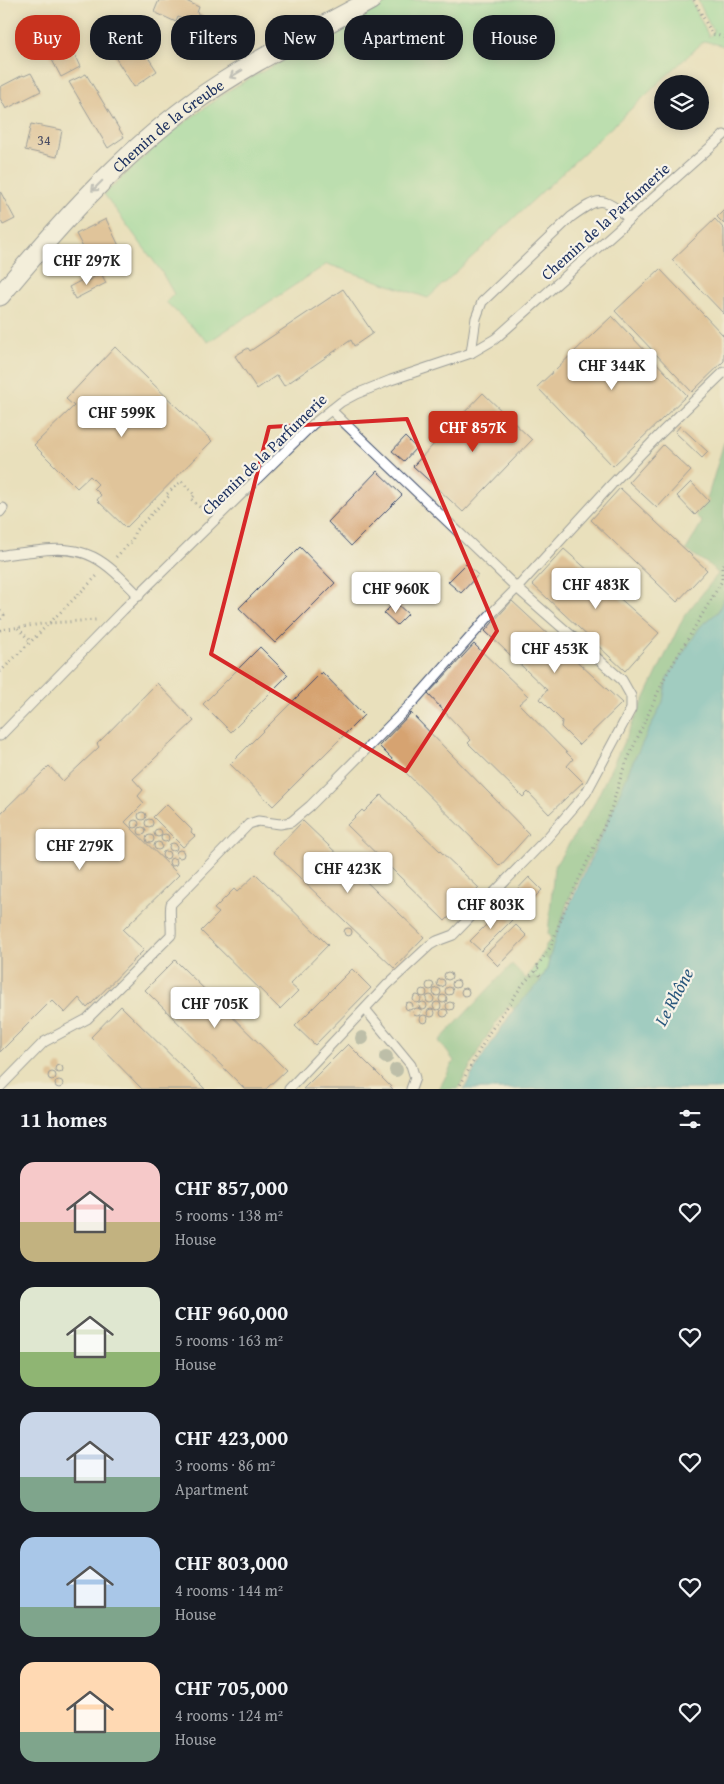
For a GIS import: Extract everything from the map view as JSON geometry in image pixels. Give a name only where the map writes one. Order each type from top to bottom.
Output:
[{"type":"street","name":"Chemin de la Greube","points":[[0,296],[55,230],[93,189],[128,156],[192,103],[225,81],[371,0]]},
{"type":"lane","name":"Chemin de la Parfumerie","points":[[0,736],[138,596],[312,425],[356,394],[471,353],[495,339],[724,135]]},
{"type":"lane","points":[[471,353],[476,318],[482,302],[571,217],[586,206],[599,201],[605,201],[630,219]]},
{"type":"lane","points":[[0,1087],[44,1042],[87,1019],[172,935],[171,904],[249,824],[258,821],[280,824],[291,822],[310,806],[413,702],[489,616],[650,445],[724,372]]},
{"type":"lane","points":[[289,1089],[388,984],[436,940],[453,935],[548,837],[586,792],[631,709],[631,696],[622,680],[517,588],[331,410]]},
{"type":"lane","points":[[0,556],[53,549],[86,553],[108,565],[138,596]]},
{"type":"lane","points":[[365,1009],[411,1064],[414,1078],[411,1089]]},
{"type":"path","points":[[694,0],[712,34],[724,37]]},
{"type":"path","points":[[0,672],[132,541],[135,531],[169,496],[167,494],[181,481],[194,495],[191,498],[202,509]]},
{"type":"path","points":[[458,1089],[490,1032],[523,984],[540,966],[538,965],[550,948],[567,904],[609,816],[622,770],[664,679],[722,581],[722,566],[724,564]]},
{"type":"path","points":[[0,611],[4,615],[0,620]]},
{"type":"path","points":[[0,630],[49,623],[97,620]]},
{"type":"path","points":[[18,628],[31,642]]},
{"type":"path","points":[[536,971],[541,976]]},
{"type":"highlighted area","points":[[407,419],[497,631],[406,771],[211,654],[269,427]]},
{"type":"green space","points":[[392,0],[691,0],[709,37],[714,31],[698,0],[724,0],[724,46],[704,41],[667,75],[654,75],[654,88],[428,298],[327,264],[208,342],[166,302],[174,294],[161,271],[104,194],[170,133],[231,89],[283,60],[334,60],[334,32],[344,27],[344,60],[463,60],[463,15],[365,15]]},
{"type":"green space","points":[[724,442],[724,598],[718,612],[700,627],[667,679],[663,702],[567,904],[549,960],[542,955],[551,939],[548,934],[554,867],[592,808],[684,616],[718,574],[711,566],[686,550],[702,522],[695,515],[709,501],[707,499]]},
{"type":"green space","points":[[542,955],[549,960],[547,969],[540,982],[535,977],[526,979]]},
{"type":"green space","points":[[512,964],[526,979],[535,977],[540,982],[514,1009],[509,1006],[489,1033],[458,1089],[439,1089],[454,1061],[439,1041]]},
{"type":"water","name":"Le Rhône","points":[[724,598],[724,1089],[464,1089],[480,1060],[514,1009],[540,982],[547,969],[556,935],[631,766],[663,702],[667,679],[700,627],[718,612]]},
{"type":"building","points":[[159,0],[184,0],[199,7],[197,13],[201,15],[171,15],[171,20],[154,12]]},
{"type":"building","points":[[52,60],[77,60],[80,67],[61,77]]},
{"type":"building","points":[[117,60],[150,60],[157,71],[134,87]]},
{"type":"building","points":[[31,73],[41,91],[6,109],[0,98],[0,87]]},
{"type":"building","points":[[86,74],[124,137],[108,148],[69,82]]},
{"type":"building","points":[[31,124],[62,130],[57,157],[25,150]]},
{"type":"building","points":[[0,191],[15,219],[3,225],[0,221]]},
{"type":"building","points":[[724,210],[724,224],[717,217]]},
{"type":"building","points":[[106,219],[120,248],[91,263],[76,234]]},
{"type":"building","points":[[715,219],[724,229],[724,314],[672,260]]},
{"type":"building","points":[[660,269],[724,336],[724,361],[692,392],[615,311]]},
{"type":"building","points":[[101,273],[106,283],[75,299],[69,287],[84,279],[86,282]]},
{"type":"building","points":[[343,289],[373,333],[354,346],[351,340],[284,386],[277,375],[257,389],[235,356],[248,348],[250,351]]},
{"type":"building","points":[[612,316],[687,395],[613,466],[537,387]]},
{"type":"building","points":[[115,347],[212,441],[126,528],[97,500],[101,495],[94,488],[98,484],[90,476],[77,488],[34,445],[74,406],[66,399]]},
{"type":"building","points":[[483,393],[532,440],[463,512],[413,466]]},
{"type":"building","points":[[680,426],[708,452],[702,458],[675,432]]},
{"type":"building","points":[[405,437],[416,448],[404,461],[392,451]]},
{"type":"building","points":[[663,445],[691,471],[657,508],[629,482]]},
{"type":"building","points":[[377,471],[402,495],[351,546],[328,522]]},
{"type":"building","points":[[691,482],[709,501],[695,515],[677,496]]},
{"type":"building","points":[[620,488],[707,570],[677,602],[591,520]]},
{"type":"building","points":[[300,547],[335,583],[275,643],[239,608]]},
{"type":"building","points":[[564,549],[659,633],[625,671],[532,584]]},
{"type":"building","points":[[466,564],[478,575],[461,593],[448,582]]},
{"type":"building","points":[[512,601],[622,703],[579,745],[561,727],[562,721],[540,699],[547,690],[485,631]]},
{"type":"building","points":[[395,602],[408,614],[397,625],[384,613]]},
{"type":"building","points":[[474,644],[528,696],[519,704],[573,759],[567,766],[583,782],[549,814],[528,792],[523,797],[468,743],[471,740],[428,694]]},
{"type":"building","points":[[260,647],[288,675],[231,732],[203,704]]},
{"type":"building","points":[[322,672],[364,715],[273,806],[230,764]]},
{"type":"building","points":[[157,683],[194,721],[133,779],[143,790],[138,796],[144,803],[125,822],[179,875],[123,930],[144,950],[87,1008],[79,998],[65,1013],[52,1000],[0,1052],[0,814],[49,766],[63,781],[99,747],[97,744]]},
{"type":"building","points":[[411,713],[529,834],[500,866],[379,746]]},
{"type":"building","points":[[381,795],[479,888],[445,921],[347,825]]},
{"type":"building","points":[[166,804],[192,830],[191,832],[195,836],[183,847],[153,817]]},
{"type":"building","points":[[142,812],[146,816],[142,820],[138,816]]},
{"type":"building","points":[[149,819],[153,823],[149,827],[145,823]]},
{"type":"building","points":[[135,820],[139,824],[135,828],[131,824]]},
{"type":"building","points":[[303,821],[424,937],[394,968],[273,852]]},
{"type":"building","points":[[142,827],[146,831],[142,835],[138,831]]},
{"type":"building","points":[[158,829],[162,833],[158,837],[154,833]]},
{"type":"building","points":[[165,834],[169,838],[165,842],[161,838]]},
{"type":"building","points":[[150,835],[154,839],[150,843],[146,839]]},
{"type":"building","points":[[158,842],[162,846],[158,850],[154,846]]},
{"type":"building","points":[[173,843],[177,847],[173,851],[169,847]]},
{"type":"building","points":[[180,850],[184,854],[180,858],[176,854]]},
{"type":"building","points":[[166,851],[170,855],[166,859],[162,855]]},
{"type":"building","points":[[173,858],[177,862],[173,866],[169,862]]},
{"type":"building","points":[[256,874],[328,945],[290,984],[298,991],[280,1009],[201,931],[219,913],[214,909],[234,889],[237,892]]},
{"type":"building","points":[[529,877],[542,890],[523,909],[510,897]]},
{"type":"building","points":[[501,910],[512,920],[481,951],[470,941]]},
{"type":"building","points":[[516,925],[527,936],[498,966],[486,954]]},
{"type":"building","points":[[348,928],[352,932],[348,936],[344,932]]},
{"type":"building","points":[[175,960],[286,1070],[266,1089],[245,1089],[145,990]]},
{"type":"building","points":[[352,969],[371,988],[315,1045],[295,1026]]},
{"type":"building","points":[[448,972],[452,976],[448,980],[444,976]]},
{"type":"building","points":[[441,979],[445,983],[441,987],[437,983]]},
{"type":"building","points":[[456,980],[460,984],[456,988],[452,984]]},
{"type":"building","points":[[430,982],[434,986],[430,990],[426,986]]},
{"type":"building","points":[[449,987],[453,991],[449,995],[445,991]]},
{"type":"building","points":[[437,988],[441,992],[437,996],[433,992]]},
{"type":"building","points":[[465,988],[469,992],[465,996],[461,992]]},
{"type":"building","points":[[423,989],[427,993],[423,997],[419,993]]},
{"type":"building","points":[[417,995],[421,999],[417,1003],[413,999]]},
{"type":"building","points":[[430,995],[434,999],[430,1003],[426,999]]},
{"type":"building","points":[[443,995],[447,999],[443,1003],[439,999]]},
{"type":"building","points":[[409,1002],[413,1006],[409,1010],[405,1006]]},
{"type":"building","points":[[423,1002],[427,1006],[423,1010],[419,1006]]},
{"type":"building","points":[[437,1002],[441,1006],[437,1010],[433,1006]]},
{"type":"building","points":[[450,1002],[454,1006],[450,1010],[446,1006]]},
{"type":"building","points":[[121,1006],[205,1089],[142,1089],[91,1037]]},
{"type":"building","points":[[417,1008],[421,1012],[417,1016],[413,1012]]},
{"type":"building","points":[[431,1009],[435,1013],[431,1017],[427,1013]]},
{"type":"building","points":[[444,1009],[448,1013],[444,1017],[440,1013]]},
{"type":"building","points":[[424,1015],[428,1019],[424,1023],[420,1019]]},
{"type":"building","points":[[348,1044],[393,1089],[303,1089]]},
{"type":"building","points":[[59,1065],[63,1069],[59,1073],[55,1069]]},
{"type":"building","points":[[52,1072],[56,1076],[52,1080],[48,1076]]},
{"type":"building","points":[[59,1080],[63,1084],[59,1088],[55,1084]]}]
